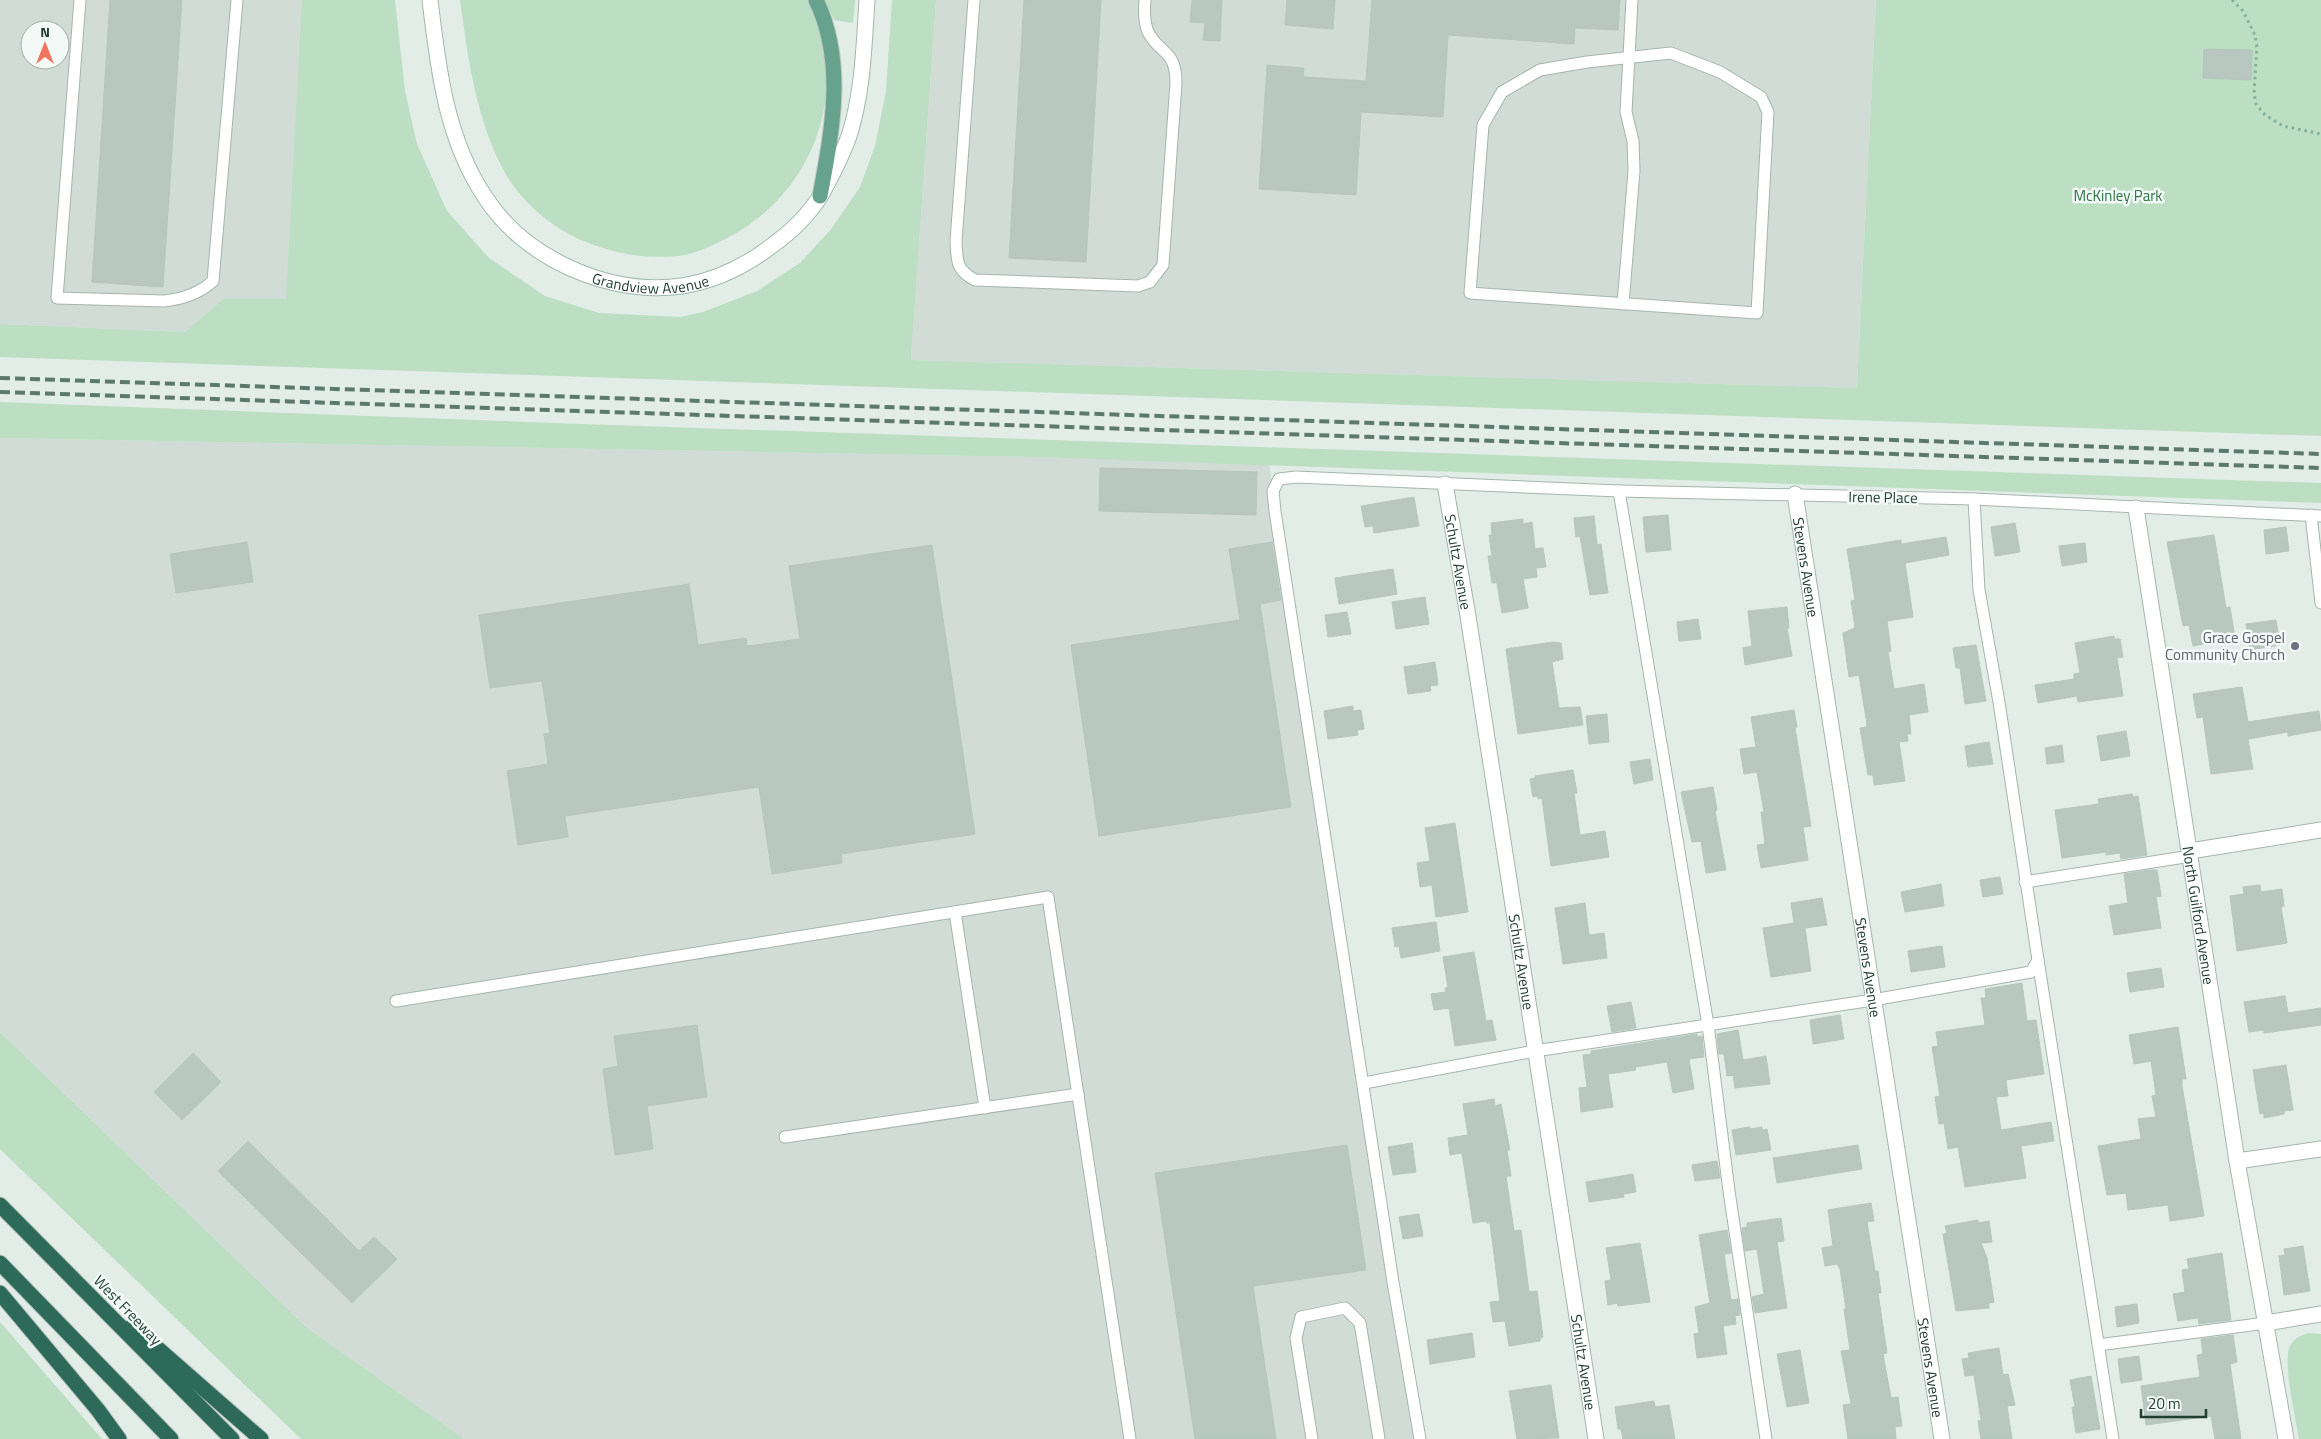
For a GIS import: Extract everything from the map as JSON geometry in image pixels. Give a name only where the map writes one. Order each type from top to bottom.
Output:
[{"type":"highway","name":"West Freeway","points":[[0,1205],[52,1255],[232,1439]]},
{"type":"highway","points":[[52,1255],[261,1439]]},
{"type":"highway","points":[[0,1263],[170,1439]]},
{"type":"highway","points":[[0,1293],[98,1410],[119,1439]]},
{"type":"main road","points":[[816,0],[823,15],[831,45],[835,80],[831,138],[820,196]]},
{"type":"street","name":"Grandview Avenue","points":[[430,0],[443,93],[454,133],[472,175],[485,198],[503,221],[523,240],[552,258],[596,278],[628,284],[682,286],[718,276],[745,265],[790,232],[820,196],[849,136],[862,64],[867,0]]},
{"type":"street","name":"Schultz Avenue","points":[[1445,484],[1468,616],[1596,1439]]},
{"type":"street","name":"Stevens Avenue","points":[[1795,494],[1942,1439]]},
{"type":"street","name":"North Guilford Avenue","points":[[2136,508],[2237,1161],[2261,1308],[2266,1323],[2286,1439]]},
{"type":"street","points":[[2190,854],[2321,830]]},
{"type":"street","points":[[2237,1161],[2321,1149]]},
{"type":"street","points":[[2266,1323],[2321,1314]]},
{"type":"lane","points":[[80,0],[57,298],[164,301],[182,299],[196,293],[213,280],[236,0]]},
{"type":"lane","points":[[974,0],[956,241],[958,263],[964,274],[975,280],[1138,286],[1150,282],[1163,265],[1176,83],[1174,64],[1169,54],[1155,41],[1147,28],[1145,0]]},
{"type":"lane","points":[[1623,304],[1634,171],[1633,141],[1626,112],[1632,0]]},
{"type":"lane","points":[[1671,53],[1720,72],[1761,97],[1768,112],[1758,314],[1470,293],[1482,125],[1502,92],[1540,70],[1628,57],[1671,53]]},
{"type":"lane","name":"Irene Place","points":[[1364,1083],[1273,491],[1279,479],[1296,477],[1619,491],[1974,499],[2316,515]]},
{"type":"lane","points":[[1619,491],[1708,1025],[1730,1201],[1766,1439]]},
{"type":"lane","points":[[1974,499],[1979,590],[1999,702],[2025,882],[2113,1439]]},
{"type":"lane","points":[[2316,515],[2321,603]]},
{"type":"lane","points":[[2025,882],[2190,854]]},
{"type":"lane","points":[[396,1000],[1048,897],[1130,1439]]},
{"type":"lane","points":[[955,912],[985,1108]]},
{"type":"lane","points":[[1420,1439],[1364,1083],[1535,1051],[1873,1000],[2031,972],[2038,960]]},
{"type":"lane","points":[[785,1137],[1078,1094]]},
{"type":"lane","points":[[1312,1439],[1296,1338],[1301,1317],[1345,1308],[1360,1323],[1379,1439]]},
{"type":"lane","points":[[2098,1345],[2266,1323]]},
{"type":"path","points":[[2232,0],[2243,11],[2255,35],[2258,46],[2254,93],[2256,104],[2265,115],[2283,126],[2321,134]]},
{"type":"shaded area","points":[[0,0],[305,0],[286,299],[223,299],[185,332],[0,324]]},
{"type":"shaded area","points":[[936,0],[1876,0],[1857,388],[911,360]]},
{"type":"shaded area","points":[[0,438],[1037,457],[1269,464],[1418,1439],[464,1439],[306,1327],[0,1032]]},
{"type":"green space","name":"McKinley Park","points":[[302,0],[395,0],[405,91],[417,144],[447,211],[489,258],[545,296],[599,313],[680,317],[703,312],[757,291],[800,263],[832,228],[860,187],[875,146],[886,91],[892,0],[936,0],[911,360],[1857,388],[1876,0],[2321,0],[2321,436],[0,357],[0,324],[185,332],[223,299],[286,299]]},
{"type":"green space","points":[[460,0],[807,0],[820,33],[826,67],[825,101],[818,133],[804,164],[785,192],[760,216],[731,236],[712,245],[685,255],[654,257],[608,250],[586,242],[562,230],[539,214],[519,193],[504,171],[486,130],[474,88]]},
{"type":"green space","points":[[825,0],[855,0],[853,23],[834,20]]},
{"type":"green space","points":[[0,402],[553,423],[2321,483],[2321,503],[1037,457],[0,438]]},
{"type":"green space","points":[[0,1032],[306,1327],[464,1439],[301,1439],[0,1149]]},
{"type":"green space","points":[[0,1322],[102,1439],[0,1439]]},
{"type":"green space","points":[[2309,1333],[2321,1334],[2321,1439],[2299,1439],[2289,1377],[2288,1353],[2290,1346],[2298,1337]]},
{"type":"building","points":[[110,0],[182,0],[163,287],[92,282]]},
{"type":"building","points":[[1024,0],[1101,0],[1086,262],[1009,258]]},
{"type":"building","points":[[1192,0],[1222,0],[1220,41],[1203,40],[1205,23],[1190,22]]},
{"type":"building","points":[[1287,0],[1335,0],[1333,29],[1285,25]]},
{"type":"building","points":[[1372,0],[1620,0],[1618,30],[1575,28],[1574,44],[1448,35],[1443,117],[1361,112],[1356,195],[1259,189],[1267,65],[1304,68],[1303,77],[1366,81]]},
{"type":"building","points":[[2204,49],[2252,50],[2251,80],[2203,78]]},
{"type":"building","points":[[1100,468],[1257,472],[1256,515],[1099,511]]},
{"type":"building","points":[[1414,497],[1419,526],[1374,533],[1373,526],[1365,527],[1361,506]]},
{"type":"building","points":[[1668,515],[1671,550],[1646,552],[1643,517]]},
{"type":"building","points":[[1594,516],[1597,545],[1601,544],[1608,593],[1590,595],[1580,536],[1576,537],[1574,518]]},
{"type":"building","points":[[1523,519],[1523,524],[1532,522],[1535,549],[1543,548],[1546,567],[1536,568],[1537,577],[1523,579],[1528,608],[1502,613],[1497,583],[1492,583],[1488,556],[1492,556],[1489,535],[1492,535],[1491,523]]},
{"type":"building","points":[[2015,523],[2020,552],[1995,556],[1991,527]]},
{"type":"building","points":[[2286,527],[2289,551],[2266,554],[2264,530]]},
{"type":"building","points":[[2214,535],[2226,608],[2230,607],[2235,638],[2193,646],[2189,625],[2183,626],[2167,542]]},
{"type":"building","points":[[1946,537],[1949,555],[1905,563],[1913,617],[1887,621],[1891,651],[1888,652],[1894,689],[1924,684],[1928,712],[1909,715],[1911,734],[1907,734],[1908,741],[1899,742],[1905,781],[1874,785],[1873,775],[1868,775],[1860,728],[1866,727],[1867,724],[1859,675],[1849,677],[1843,633],[1855,628],[1851,601],[1855,600],[1847,549],[1901,540],[1901,544]]},
{"type":"building","points":[[247,542],[253,582],[176,593],[170,554]]},
{"type":"building","points":[[1272,542],[1281,600],[1260,604],[1291,807],[1099,836],[1071,645],[1240,620],[1229,549]]},
{"type":"building","points":[[2085,543],[2087,562],[2062,566],[2059,546]]},
{"type":"building","points":[[932,545],[975,834],[841,854],[842,863],[772,874],[759,787],[565,816],[568,837],[518,845],[507,771],[548,764],[544,734],[550,733],[542,681],[490,688],[479,615],[689,584],[698,645],[746,638],[747,646],[800,639],[789,566]]},
{"type":"building","points":[[1393,569],[1397,594],[1339,604],[1335,578]]},
{"type":"building","points":[[1425,597],[1429,624],[1396,629],[1392,602]]},
{"type":"building","points":[[1787,607],[1789,628],[1787,628],[1792,656],[1745,665],[1743,648],[1752,646],[1748,611]]},
{"type":"building","points":[[1347,612],[1351,634],[1328,637],[1325,615]]},
{"type":"building","points":[[1698,619],[1701,639],[1679,641],[1677,622]]},
{"type":"building","points":[[2276,620],[2280,645],[2250,650],[2246,624]]},
{"type":"building","points":[[2114,636],[2114,639],[2120,639],[2123,657],[2117,658],[2123,696],[2078,702],[2077,696],[2038,703],[2035,685],[2074,679],[2074,674],[2080,673],[2075,643]]},
{"type":"building","points":[[1553,642],[1561,643],[1563,659],[1552,662],[1559,708],[1580,707],[1583,725],[1518,734],[1506,649]]},
{"type":"building","points":[[1976,645],[1986,701],[1965,704],[1960,668],[1956,668],[1953,648]]},
{"type":"building","points":[[1435,662],[1438,685],[1430,686],[1431,691],[1408,694],[1404,667]]},
{"type":"building","points":[[2242,687],[2248,722],[2319,711],[2321,730],[2288,736],[2288,732],[2248,739],[2253,769],[2211,774],[2203,717],[2197,718],[2193,694]]},
{"type":"building","points":[[1353,706],[1353,711],[1361,710],[1364,729],[1357,730],[1358,735],[1328,739],[1324,711]]},
{"type":"building","points":[[1794,710],[1797,727],[1795,728],[1811,826],[1803,827],[1808,860],[1761,868],[1757,845],[1765,844],[1761,812],[1764,812],[1757,772],[1744,774],[1740,749],[1756,747],[1751,717]]},
{"type":"building","points":[[1607,714],[1609,742],[1589,744],[1586,716]]},
{"type":"building","points":[[2126,731],[2130,756],[2101,761],[2097,736]]},
{"type":"building","points":[[1989,742],[1993,764],[1968,767],[1965,746]]},
{"type":"building","points":[[2062,745],[2064,762],[2047,764],[2045,748]]},
{"type":"building","points":[[1650,759],[1653,780],[1634,784],[1630,762]]},
{"type":"building","points":[[1573,770],[1577,793],[1574,793],[1580,835],[1605,831],[1609,857],[1551,866],[1542,798],[1538,799],[1538,796],[1533,797],[1530,779],[1535,778],[1535,776]]},
{"type":"building","points":[[1713,787],[1717,810],[1715,811],[1726,870],[1706,873],[1701,841],[1692,842],[1681,792]]},
{"type":"building","points":[[2132,794],[2133,797],[2138,796],[2147,855],[2121,859],[2120,853],[2106,855],[2106,852],[2062,858],[2055,810],[2099,804],[2098,799]]},
{"type":"building","points":[[1455,823],[1468,912],[1436,917],[1432,885],[1420,887],[1417,863],[1430,861],[1425,828]]},
{"type":"building","points":[[2157,870],[2161,896],[2156,897],[2161,928],[2114,935],[2109,906],[2128,903],[2124,874]]},
{"type":"building","points":[[2000,877],[2003,894],[1983,897],[1980,880]]},
{"type":"building","points":[[1941,884],[1944,906],[1905,912],[1901,892]]},
{"type":"building","points":[[2260,885],[2261,892],[2282,889],[2284,906],[2281,907],[2287,943],[2237,951],[2230,896],[2244,894],[2243,887]]},
{"type":"building","points":[[1822,898],[1827,925],[1805,928],[1811,971],[1771,977],[1763,928],[1794,923],[1791,903]]},
{"type":"building","points":[[1585,903],[1589,935],[1604,933],[1607,958],[1563,964],[1555,908]]},
{"type":"building","points":[[1436,922],[1440,951],[1401,958],[1399,946],[1395,947],[1392,928]]},
{"type":"building","points":[[1942,946],[1945,967],[1911,972],[1908,951]]},
{"type":"building","points":[[1474,952],[1486,1021],[1492,1020],[1496,1040],[1455,1046],[1449,1008],[1434,1010],[1431,994],[1446,992],[1445,988],[1448,987],[1443,957]]},
{"type":"building","points":[[2161,968],[2164,987],[2130,992],[2127,973]]},
{"type":"building","points":[[2022,983],[2027,1021],[2036,1020],[2044,1074],[2006,1080],[2008,1096],[1996,1097],[2001,1130],[2051,1122],[2054,1141],[2021,1146],[2026,1178],[1965,1187],[1958,1147],[1948,1149],[1944,1123],[1939,1124],[1935,1097],[1940,1096],[1932,1047],[1938,1046],[1936,1032],[1985,1025],[1981,998],[1986,998],[1985,989]]},
{"type":"building","points":[[2285,996],[2288,1013],[2321,1008],[2321,1025],[2264,1033],[2264,1030],[2249,1032],[2244,1002]]},
{"type":"building","points":[[1631,1002],[1636,1028],[1612,1032],[1607,1006]]},
{"type":"building","points":[[1840,1015],[1844,1039],[1813,1044],[1810,1020]]},
{"type":"building","points":[[697,1025],[707,1097],[647,1106],[653,1149],[615,1155],[603,1069],[618,1066],[614,1036]]},
{"type":"building","points":[[2178,1027],[2186,1079],[2182,1079],[2182,1086],[2204,1216],[2170,1221],[2168,1205],[2128,1210],[2126,1193],[2107,1195],[2098,1146],[2141,1139],[2138,1119],[2156,1117],[2152,1096],[2156,1095],[2151,1061],[2134,1064],[2129,1035]]},
{"type":"building","points":[[1738,1030],[1743,1060],[1766,1056],[1770,1084],[1735,1088],[1733,1075],[1727,1076],[1724,1054],[1719,1054],[1717,1034]]},
{"type":"building","points":[[1697,1034],[1697,1037],[1702,1036],[1704,1057],[1689,1059],[1694,1089],[1673,1093],[1667,1062],[1635,1067],[1636,1070],[1608,1074],[1613,1107],[1581,1112],[1579,1088],[1587,1087],[1583,1055],[1591,1054],[1591,1051]]},
{"type":"building","points":[[193,1053],[221,1082],[182,1120],[154,1092]]},
{"type":"building","points":[[2286,1065],[2293,1110],[2264,1118],[2264,1113],[2260,1114],[2253,1070]]},
{"type":"building","points":[[1494,1099],[1495,1106],[1501,1104],[1510,1150],[1507,1150],[1511,1176],[1506,1176],[1514,1231],[1521,1230],[1529,1292],[1537,1291],[1543,1337],[1540,1338],[1540,1341],[1509,1346],[1505,1321],[1493,1322],[1490,1302],[1500,1301],[1490,1223],[1486,1221],[1473,1223],[1462,1153],[1450,1155],[1448,1138],[1468,1135],[1463,1104]]},
{"type":"building","points":[[1750,1127],[1750,1129],[1762,1127],[1762,1130],[1767,1129],[1771,1150],[1736,1155],[1732,1130]]},
{"type":"building","points":[[248,1141],[359,1251],[374,1237],[397,1259],[352,1303],[218,1171]]},
{"type":"building","points":[[1412,1143],[1416,1172],[1393,1175],[1388,1147]]},
{"type":"building","points":[[1347,1145],[1366,1270],[1253,1286],[1276,1439],[1195,1439],[1155,1173]]},
{"type":"building","points":[[1858,1145],[1862,1169],[1777,1183],[1773,1158]]},
{"type":"building","points":[[1717,1161],[1720,1178],[1695,1181],[1692,1165]]},
{"type":"building","points":[[1633,1174],[1636,1192],[1623,1194],[1624,1197],[1589,1202],[1586,1182]]},
{"type":"building","points":[[1871,1203],[1874,1221],[1867,1222],[1875,1271],[1878,1271],[1881,1293],[1878,1293],[1887,1353],[1883,1354],[1891,1398],[1898,1397],[1902,1426],[1895,1427],[1896,1439],[1848,1439],[1843,1405],[1851,1404],[1841,1351],[1850,1350],[1844,1309],[1846,1309],[1840,1269],[1837,1264],[1825,1266],[1822,1248],[1833,1246],[1828,1210]]},
{"type":"building","points":[[1419,1214],[1423,1236],[1403,1239],[1399,1217]]},
{"type":"building","points":[[1781,1218],[1784,1241],[1777,1242],[1787,1308],[1755,1313],[1752,1297],[1764,1294],[1757,1249],[1745,1251],[1742,1228],[1747,1227],[1747,1223]]},
{"type":"building","points":[[1978,1220],[1978,1223],[1989,1221],[1992,1242],[1981,1243],[1987,1258],[1994,1302],[1989,1303],[1989,1308],[1956,1311],[1943,1234],[1947,1233],[1945,1226]]},
{"type":"building","points":[[1727,1230],[1731,1253],[1724,1254],[1731,1300],[1738,1299],[1740,1315],[1735,1316],[1736,1324],[1723,1326],[1727,1354],[1697,1358],[1694,1334],[1699,1333],[1695,1307],[1710,1303],[1699,1235]]},
{"type":"building","points":[[1640,1243],[1650,1302],[1618,1306],[1617,1303],[1608,1305],[1605,1281],[1611,1280],[1606,1248]]},
{"type":"building","points":[[2303,1246],[2310,1291],[2284,1295],[2279,1256],[2285,1255],[2284,1249]]},
{"type":"building","points":[[2222,1253],[2231,1320],[2199,1324],[2198,1318],[2178,1321],[2173,1294],[2185,1292],[2182,1270],[2189,1269],[2187,1259]]},
{"type":"building","points":[[2137,1304],[2139,1323],[2117,1327],[2115,1307]]},
{"type":"building","points":[[1472,1333],[1475,1357],[1430,1364],[1427,1340]]},
{"type":"building","points":[[2233,1335],[2237,1362],[2230,1364],[2241,1439],[2215,1439],[2211,1416],[2146,1425],[2141,1386],[2200,1377],[2197,1355],[2203,1354],[2201,1339]]},
{"type":"building","points":[[1999,1348],[2003,1375],[2008,1374],[2015,1405],[2007,1406],[2012,1439],[1981,1439],[1978,1421],[1981,1420],[1974,1375],[1965,1376],[1962,1359],[1969,1358],[1968,1353]]},
{"type":"building","points":[[1800,1350],[1809,1403],[1787,1407],[1777,1354]]},
{"type":"building","points":[[2139,1356],[2142,1380],[2121,1383],[2118,1359]]},
{"type":"building","points":[[2091,1376],[2100,1429],[2076,1433],[2072,1407],[2075,1407],[2070,1380]]},
{"type":"building","points":[[1551,1385],[1559,1438],[1517,1439],[1509,1391]]},
{"type":"building","points":[[1654,1401],[1655,1407],[1669,1405],[1675,1439],[1623,1439],[1621,1429],[1618,1429],[1615,1407]]},
{"type":"railway","points":[[0,378],[2321,454]]},
{"type":"railway","points":[[0,392],[2321,468]]},
{"type":"place","name":"Grace Gospel Community Church","points":[[2295,646]]}]
